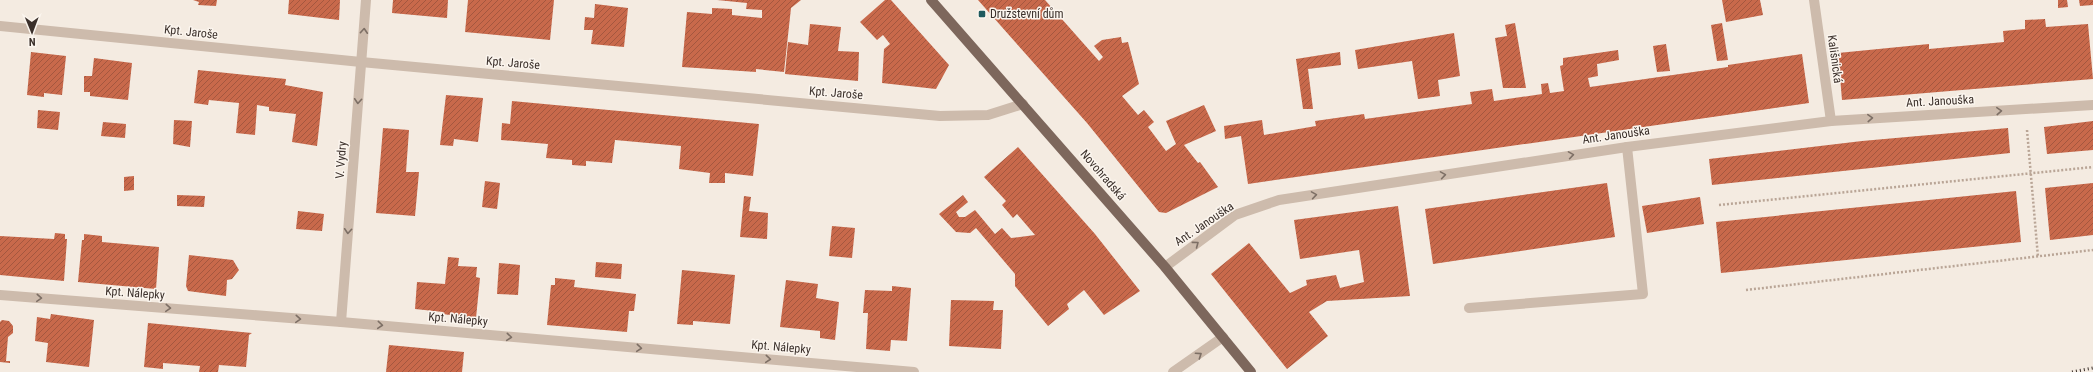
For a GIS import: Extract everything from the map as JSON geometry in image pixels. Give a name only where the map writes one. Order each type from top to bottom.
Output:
[{"type":"main road","name":"Novohradská","points":[[930,0],[1165,267],[1251,372]]},
{"type":"street","name":"V. Vydry","points":[[341,322],[366,0]]},
{"type":"street","name":"Kališnická","points":[[1814,0],[1831,121]]},
{"type":"street","name":"Kpt. Jaroše","points":[[0,26],[361,62],[940,116],[988,115],[1023,104]]},
{"type":"street","name":"Ant. Janouška","points":[[1165,267],[1235,215],[1279,200],[1627,146],[1831,121],[2093,105]]},
{"type":"street","points":[[1469,308],[1643,294],[1627,146]]},
{"type":"street","name":"Kpt. Nálepky","points":[[0,295],[341,322],[914,372]]},
{"type":"street","points":[[1174,372],[1223,337]]},
{"type":"path","points":[[2026,109],[2038,257]]},
{"type":"path","points":[[1719,205],[2093,167]]},
{"type":"path","points":[[1746,290],[2093,250]]},
{"type":"building","points":[[193,0],[217,0],[216,6],[198,5],[199,2]]},
{"type":"building","points":[[289,0],[340,0],[339,20],[288,14]]},
{"type":"building","points":[[393,0],[448,0],[447,18],[392,13]]},
{"type":"building","points":[[468,0],[554,0],[550,40],[465,32]]},
{"type":"building","points":[[717,0],[801,0],[791,8],[784,72],[756,69],[756,72],[682,67],[687,12],[712,14],[712,8],[732,9],[732,15],[762,18],[762,10],[746,9],[747,3]]},
{"type":"building","points":[[885,0],[891,0],[949,65],[936,89],[882,83],[884,49],[890,44],[883,35],[877,40],[860,22]]},
{"type":"building","points":[[978,0],[1045,0],[1099,61],[1103,57],[1094,46],[1102,40],[1121,37],[1122,43],[1128,42],[1139,84],[1122,96],[1138,115],[1144,110],[1154,122],[1148,127],[1166,151],[1176,144],[1166,121],[1204,105],[1216,131],[1184,145],[1198,163],[1200,162],[1218,187],[1166,213],[1159,212],[1087,123]]},
{"type":"building","points":[[1722,0],[1760,0],[1763,15],[1726,22]]},
{"type":"building","points":[[2058,0],[2067,0],[2068,7],[2058,8]]},
{"type":"building","points":[[2079,0],[2093,0],[2093,5],[2080,6]]},
{"type":"building","points":[[595,4],[628,8],[624,47],[591,44],[593,30],[584,30],[585,17],[594,18]]},
{"type":"building","points":[[2045,19],[2046,27],[2088,24],[2093,79],[1842,100],[1838,53],[1929,44],[1929,49],[2004,42],[2003,31],[2025,29],[2025,20]]},
{"type":"building","points":[[1515,23],[1526,88],[1503,88],[1495,38],[1507,36],[1505,25]]},
{"type":"building","points":[[1722,23],[1728,60],[1717,61],[1711,25]]},
{"type":"building","points":[[810,24],[841,27],[838,51],[859,52],[858,81],[785,74],[788,42],[808,45]]},
{"type":"building","points":[[1454,33],[1460,76],[1438,80],[1440,96],[1418,99],[1412,61],[1358,69],[1355,50]]},
{"type":"building","points":[[1666,44],[1670,71],[1657,72],[1653,46]]},
{"type":"building","points":[[1618,50],[1619,60],[1597,64],[1598,76],[1588,78],[1590,87],[1728,67],[1728,65],[1802,54],[1809,103],[1248,184],[1241,136],[1225,139],[1224,126],[1262,120],[1264,135],[1316,126],[1315,121],[1364,114],[1365,119],[1472,104],[1470,92],[1492,89],[1494,101],[1542,94],[1541,84],[1548,83],[1550,93],[1564,91],[1560,66],[1563,65],[1563,58]]},
{"type":"building","points":[[31,52],[66,56],[62,95],[44,93],[44,97],[27,95]]},
{"type":"building","points":[[1340,52],[1341,65],[1308,69],[1313,109],[1303,109],[1296,59]]},
{"type":"building","points":[[94,58],[132,63],[128,100],[90,96],[90,92],[84,92],[84,76],[92,76]]},
{"type":"building","points":[[198,70],[286,79],[285,85],[323,92],[317,146],[292,142],[296,114],[269,111],[269,107],[257,105],[255,135],[236,133],[239,103],[209,100],[208,105],[194,103]]},
{"type":"building","points":[[446,95],[483,98],[478,142],[454,139],[453,146],[440,145]]},
{"type":"building","points":[[512,101],[759,124],[753,176],[725,173],[725,183],[709,183],[710,173],[679,169],[681,146],[615,140],[612,163],[586,161],[586,166],[572,165],[572,160],[546,158],[548,144],[501,140],[502,123],[510,124]]},
{"type":"building","points":[[38,110],[60,112],[58,130],[37,128]]},
{"type":"building","points":[[174,120],[192,121],[190,147],[173,144]]},
{"type":"building","points":[[2093,121],[2093,150],[2047,154],[2044,127]]},
{"type":"building","points":[[103,122],[126,124],[125,138],[101,136]]},
{"type":"building","points":[[383,128],[409,130],[406,172],[419,172],[415,216],[376,213]]},
{"type":"building","points":[[2008,128],[2010,153],[1712,185],[1709,159],[1862,141]]},
{"type":"building","points":[[1018,147],[1095,234],[1140,291],[1104,315],[1084,290],[1067,304],[1069,309],[1048,326],[1015,286],[1015,274],[976,228],[970,233],[956,232],[939,214],[963,195],[968,202],[956,212],[959,217],[965,217],[975,210],[995,234],[1002,228],[1011,238],[1035,235],[1017,214],[1013,218],[1002,205],[1006,201],[984,177]]},
{"type":"building","points":[[134,176],[134,190],[124,191],[124,177]]},
{"type":"building","points":[[485,181],[500,183],[497,209],[482,207]]},
{"type":"building","points":[[1607,183],[1615,237],[1433,264],[1425,209]]},
{"type":"building","points":[[2093,183],[2093,235],[2050,240],[2045,188]]},
{"type":"building","points":[[2016,191],[2021,242],[1721,273],[1716,222]]},
{"type":"building","points":[[177,195],[205,196],[204,207],[177,206]]},
{"type":"building","points":[[744,196],[751,197],[749,211],[768,213],[767,239],[740,237]]},
{"type":"building","points":[[1700,197],[1704,224],[1647,233],[1642,206]]},
{"type":"building","points":[[1398,206],[1410,296],[1327,301],[1309,312],[1328,336],[1287,369],[1211,274],[1249,243],[1290,293],[1307,285],[1306,280],[1336,275],[1340,288],[1364,282],[1359,250],[1300,259],[1294,220]]},
{"type":"building","points":[[298,211],[324,214],[322,231],[296,229]]},
{"type":"building","points":[[832,226],[855,228],[852,258],[829,256]]},
{"type":"building","points":[[55,233],[65,234],[65,239],[67,239],[64,281],[0,275],[0,236],[54,239]]},
{"type":"building","points":[[84,234],[102,236],[102,242],[159,247],[156,289],[78,282],[82,240],[84,240]]},
{"type":"building","points":[[189,255],[233,260],[239,270],[232,279],[227,280],[226,296],[188,291],[186,286]]},
{"type":"building","points":[[448,257],[459,258],[458,266],[477,267],[476,277],[480,278],[476,318],[415,309],[417,282],[445,284]]},
{"type":"building","points":[[596,262],[622,264],[621,279],[595,277]]},
{"type":"building","points":[[499,263],[520,265],[518,295],[497,294]]},
{"type":"building","points":[[682,270],[735,275],[730,324],[693,321],[693,325],[677,324]]},
{"type":"building","points":[[555,278],[575,280],[574,287],[636,294],[634,311],[629,311],[627,332],[547,325],[551,285],[555,285]]},
{"type":"building","points":[[786,280],[818,284],[816,298],[839,302],[835,340],[820,338],[820,331],[780,327]]},
{"type":"building","points":[[892,286],[911,288],[907,341],[891,340],[890,351],[866,349],[868,313],[863,313],[865,290],[892,291]]},
{"type":"building","points":[[951,300],[994,301],[993,310],[1003,310],[1001,349],[949,346]]},
{"type":"building","points":[[51,314],[94,320],[89,367],[46,362],[48,343],[35,341],[37,317],[50,319]]},
{"type":"building","points":[[2,320],[9,321],[13,326],[13,333],[8,337],[6,361],[10,361],[10,363],[0,362],[0,322]]},
{"type":"building","points":[[148,323],[252,333],[249,335],[246,367],[219,365],[218,372],[199,372],[200,366],[163,363],[163,369],[144,367]]},
{"type":"building","points":[[389,345],[464,352],[462,372],[386,372]]},
{"type":"railway","points":[[2072,372],[2093,368]]},
{"type":"place","name":"Družstevní dům","points":[[982,14]]}]
